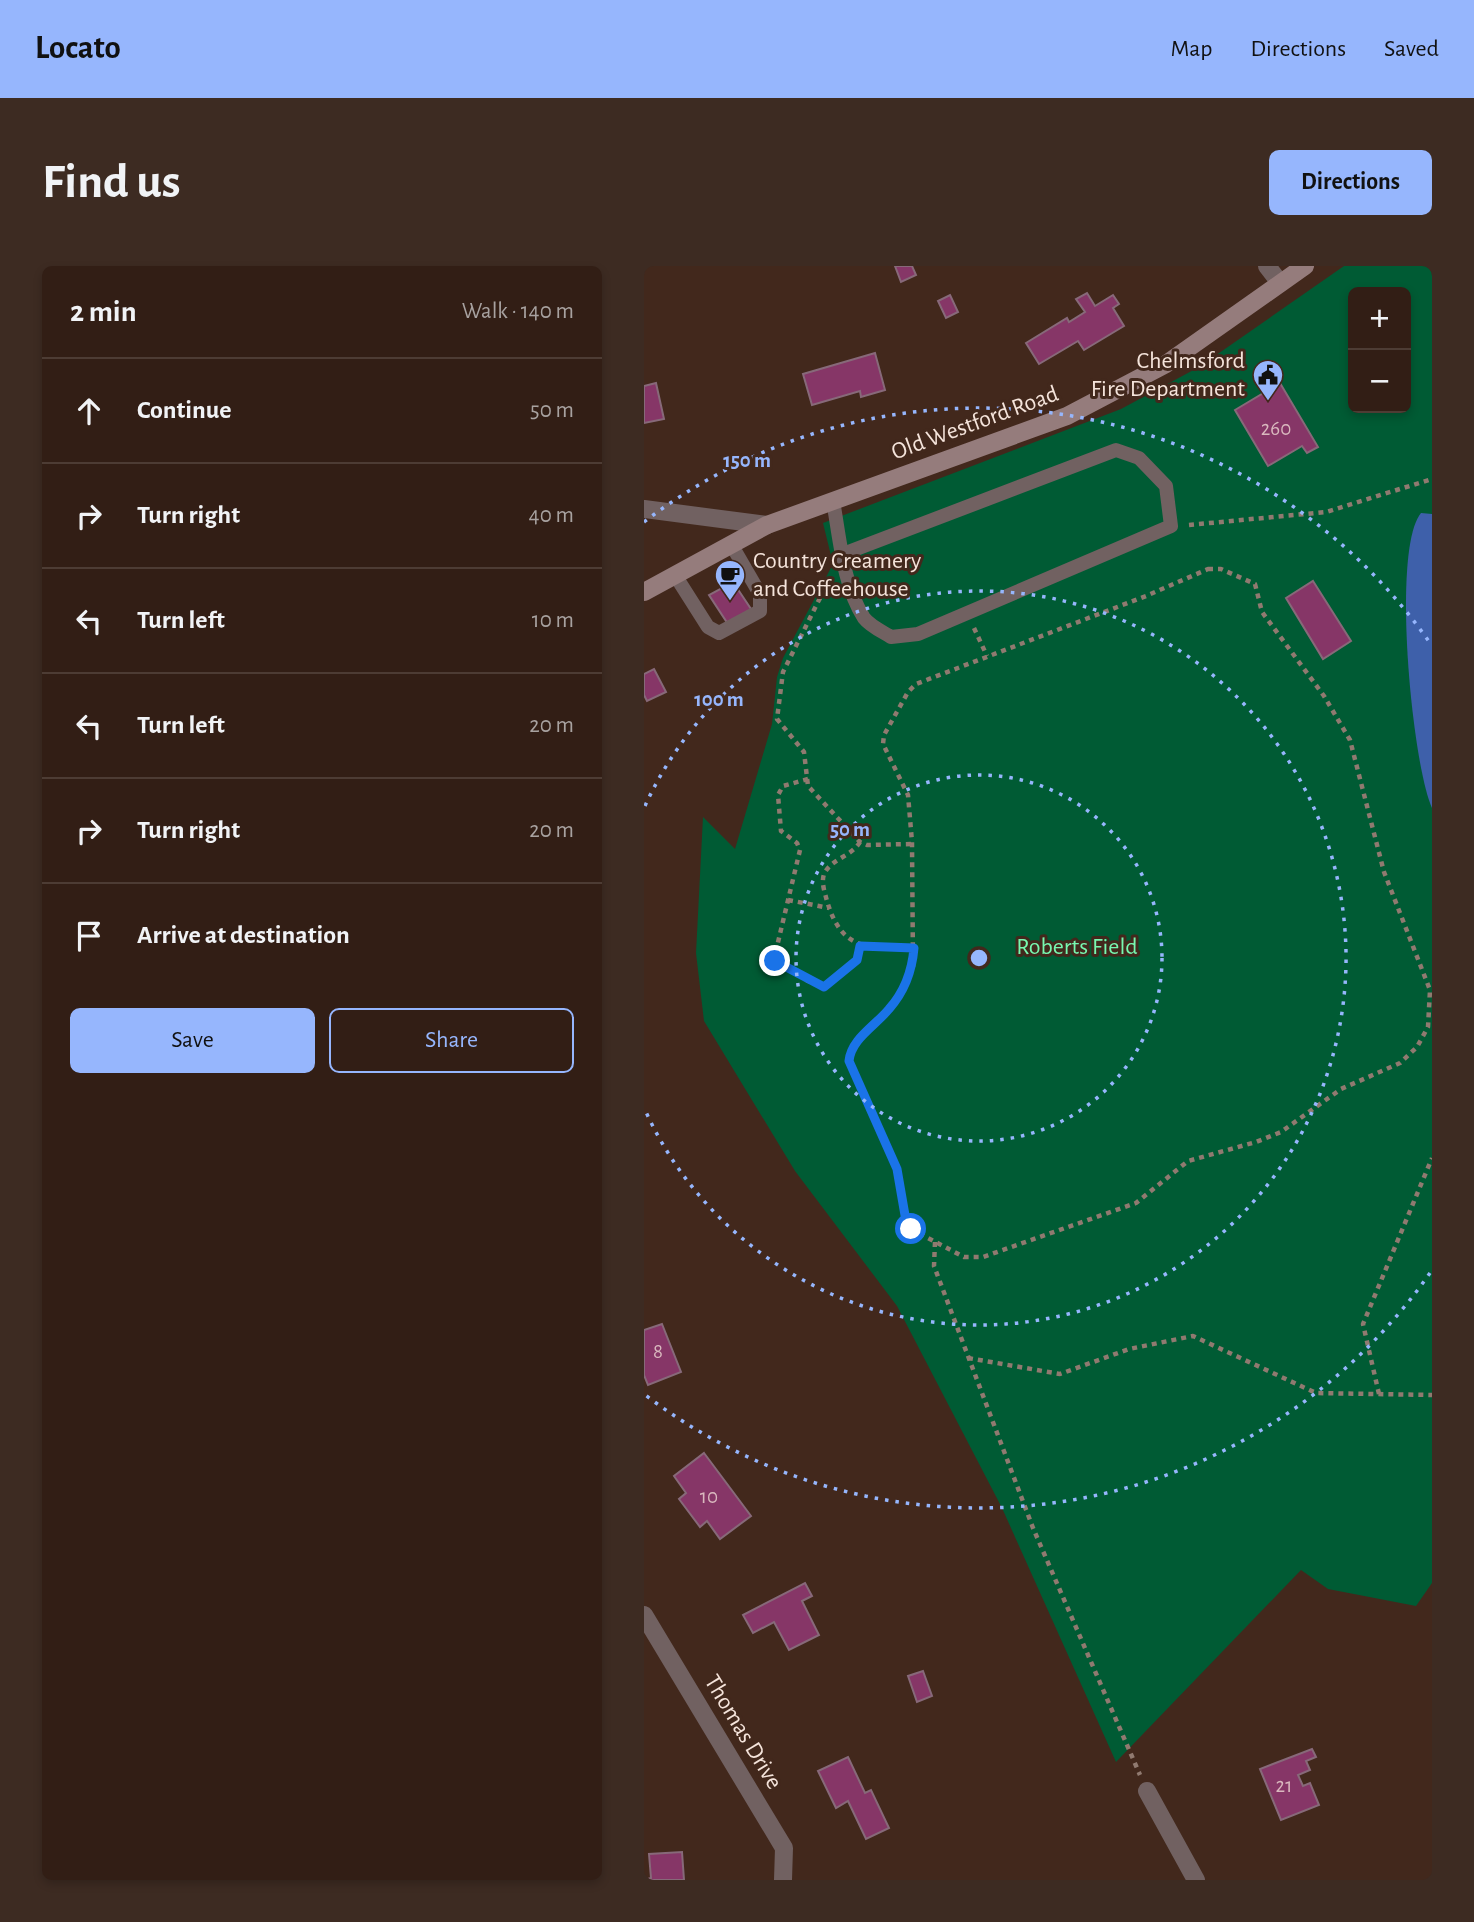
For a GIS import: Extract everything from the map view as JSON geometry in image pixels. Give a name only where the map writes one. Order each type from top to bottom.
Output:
[{"type":"main road","name":"Old Westford Road","points":[[644,592],[767,525],[1067,416],[1166,364],[1305,266]]},
{"type":"street","points":[[1267,266],[1280,283]]},
{"type":"street","points":[[644,509],[767,525]]},
{"type":"street","name":"Thomas Drive","points":[[644,1615],[784,1848],[783,1880]]},
{"type":"street","points":[[1147,1791],[1196,1880]]},
{"type":"lane","points":[[833,501],[848,582],[865,620],[891,637],[918,634],[1171,526],[1166,486],[1139,458],[1116,450],[843,554]]},
{"type":"lane","points":[[675,575],[708,627],[719,632],[760,611],[760,594],[731,544]]},
{"type":"path","points":[[1171,526],[1325,512],[1432,479]]},
{"type":"path","points":[[843,554],[791,654],[780,682],[777,719],[804,752],[808,786],[860,842],[867,845],[912,844]]},
{"type":"path","points":[[1208,569],[1221,569],[1255,584],[1262,612],[1324,696],[1350,740],[1384,872],[1430,990],[1432,1009],[1428,1027],[1417,1047],[1399,1063],[1340,1089],[1281,1132],[1256,1142],[1188,1161],[1136,1203],[983,1257],[964,1257],[911,1229],[906,1221],[897,1169],[849,1061],[854,1045],[901,994],[912,966],[914,948],[908,795],[885,752],[884,735],[908,692],[916,684],[987,656],[1146,596],[1208,569]]},
{"type":"path","points":[[968,612],[987,656]]},
{"type":"path","points":[[808,779],[783,786],[778,795],[781,831],[797,844],[800,850],[775,961],[824,987],[857,960],[860,946]]},
{"type":"path","points":[[860,842],[855,851],[833,863],[824,874],[824,890],[829,908],[841,931],[860,946],[914,948]]},
{"type":"path","points":[[788,900],[829,908]]},
{"type":"path","points":[[1379,1394],[1363,1324],[1432,1158]]},
{"type":"path","points":[[935,1242],[934,1266],[1032,1528],[1147,1791]]},
{"type":"path","points":[[968,1358],[1060,1374],[1129,1349],[1194,1336],[1316,1393],[1432,1395]]},
{"type":"green space","name":"Roberts Field","points":[[1344,266],[1432,266],[1432,1583],[1416,1606],[1328,1589],[1301,1570],[1116,1762],[1002,1508],[897,1306],[795,1171],[704,1021],[696,953],[703,817],[735,849],[772,724],[777,677],[783,658],[833,564],[823,523],[1121,409],[1199,367]]},
{"type":"water","points":[[1421,513],[1432,514],[1432,808],[1418,748],[1412,705],[1406,611],[1407,568],[1412,534]]},
{"type":"building","points":[[895,266],[912,266],[916,275],[901,282]]},
{"type":"building","points":[[1087,293],[1095,306],[1113,295],[1119,304],[1113,308],[1124,326],[1084,350],[1078,341],[1039,364],[1026,343],[1067,318],[1069,322],[1085,312],[1076,299]]},
{"type":"building","points":[[950,295],[958,312],[946,318],[938,301]]},
{"type":"building","points":[[875,353],[885,390],[861,397],[860,391],[812,405],[803,374]]},
{"type":"building","points":[[656,383],[664,419],[644,423],[644,386]]},
{"type":"building","points":[[1280,383],[1318,447],[1307,453],[1302,446],[1268,466],[1235,410]]},
{"type":"building","points":[[1313,581],[1351,641],[1323,659],[1286,598]]},
{"type":"building","name":"Country Creamery and Coffeehouse","points":[[733,582],[751,609],[728,624],[709,595]]},
{"type":"building","points":[[654,669],[666,692],[647,701],[644,695],[644,674]]},
{"type":"building","points":[[662,1324],[681,1372],[648,1385],[644,1375],[644,1330]]},
{"type":"building","points":[[704,1453],[751,1516],[720,1539],[707,1521],[700,1527],[679,1499],[686,1493],[674,1476]]},
{"type":"building","points":[[805,1583],[812,1596],[802,1601],[819,1635],[789,1650],[774,1622],[753,1633],[743,1615]]},
{"type":"building","points":[[923,1671],[932,1696],[917,1702],[908,1676]]},
{"type":"building","points":[[1312,1749],[1316,1757],[1306,1761],[1310,1770],[1298,1775],[1303,1786],[1310,1783],[1319,1805],[1281,1820],[1260,1769]]},
{"type":"building","points":[[848,1757],[865,1793],[871,1790],[889,1828],[866,1839],[848,1801],[836,1808],[818,1771]]},
{"type":"building","points":[[682,1852],[684,1880],[644,1880],[651,1878],[649,1854]]},
{"type":"place","name":"Chelmsford Fire Department","points":[[1268,402]]},
{"type":"place","name":"Country Creamery and Coffeehouse","points":[[730,602]]},
{"type":"route","points":[[775,961],[808,981],[824,987],[831,984],[857,960],[860,946],[914,948],[912,966],[901,994],[849,1053],[852,1073],[897,1169],[902,1184],[906,1221],[911,1229]]}]
